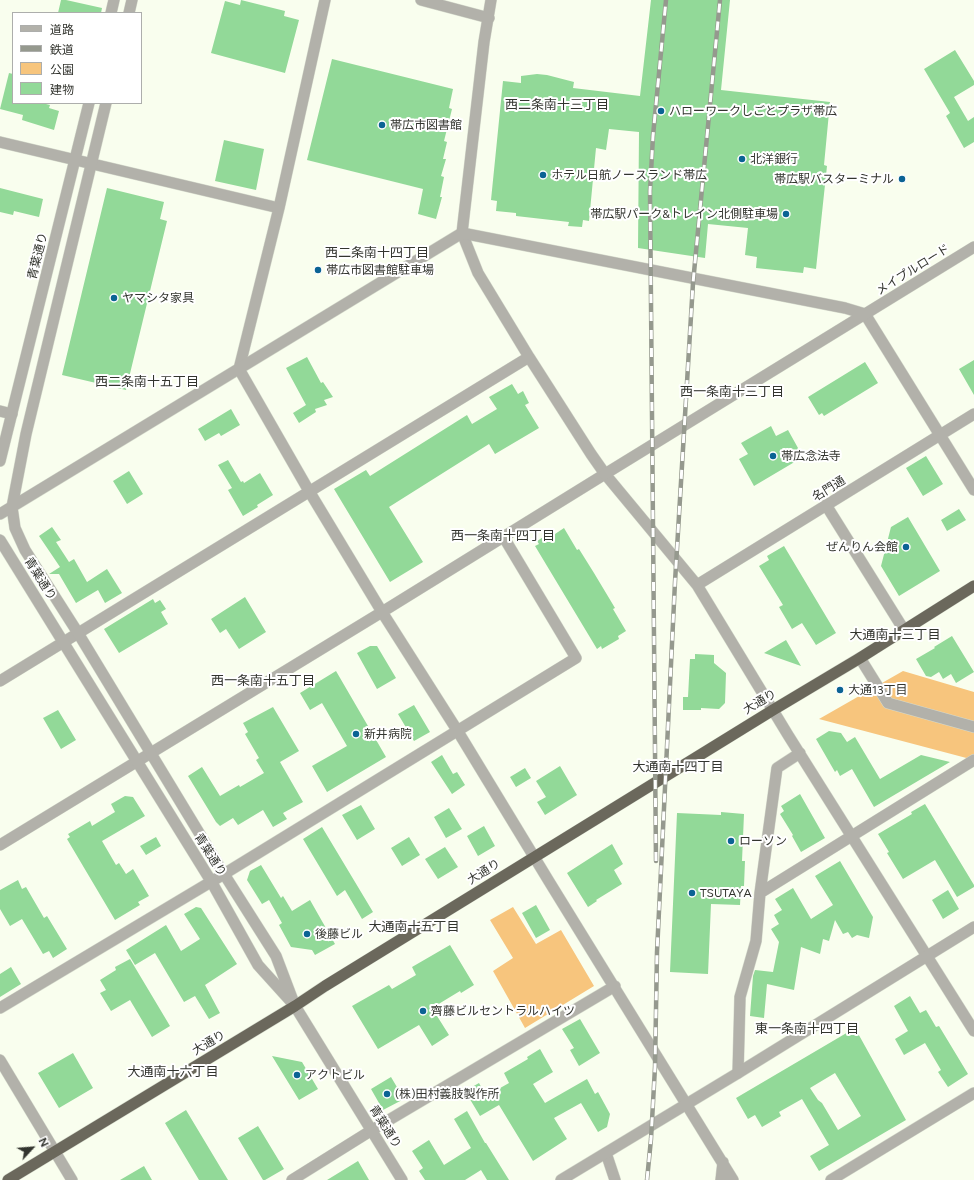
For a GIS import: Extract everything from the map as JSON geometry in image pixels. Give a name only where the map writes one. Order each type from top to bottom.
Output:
[{"type":"highway","name":"大通り","points":[[8,1180],[295,1006],[534,857],[860,658],[974,586]]},
{"type":"street","points":[[111,12],[114,0]]},
{"type":"street","points":[[129,12],[132,0]]},
{"type":"street","points":[[324,0],[279,208],[239,369],[309,491],[382,612],[458,730],[534,857],[615,986],[733,1180]]},
{"type":"street","points":[[421,0],[489,18]]},
{"type":"street","points":[[491,0],[484,42],[462,233],[478,273],[529,357],[605,474],[697,585],[773,710],[974,1031]]},
{"type":"street","name":"青葉通り","points":[[0,461],[89,104]]},
{"type":"street","points":[[106,104],[26,434],[12,507],[15,528],[25,550],[78,633],[224,874],[276,956],[295,1006]]},
{"type":"street","points":[[0,142],[279,208]]},
{"type":"street","points":[[0,514],[462,233],[845,308],[865,314],[974,490]]},
{"type":"street","name":"メイプルロード","points":[[0,845],[382,612],[502,536],[974,247]]},
{"type":"street","points":[[0,681],[529,357]]},
{"type":"street","points":[[0,411],[12,414]]},
{"type":"street","name":"名門通","points":[[697,585],[974,414]]},
{"type":"street","points":[[826,505],[904,630]]},
{"type":"street","points":[[0,1008],[224,874],[576,658],[502,536]]},
{"type":"street","name":"青葉通り","points":[[0,540],[211,881],[258,966],[295,1006],[402,1180]]},
{"type":"street","points":[[860,658],[888,703],[974,727]]},
{"type":"street","points":[[738,1073],[740,997],[756,941],[760,893],[777,768],[800,753]]},
{"type":"street","points":[[760,893],[974,760]]},
{"type":"street","points":[[561,1180],[738,1073],[974,927]]},
{"type":"street","points":[[292,1180],[372,1130],[615,986]]},
{"type":"street","points":[[0,1060],[72,1180]]},
{"type":"street","points":[[830,1180],[974,1093]]},
{"type":"street","points":[[606,1153],[615,1180]]},
{"type":"street","points":[[721,1180],[723,1162]]},
{"type":"green space","points":[[903,671],[974,692],[974,760],[819,719]]},
{"type":"green space","points":[[513,907],[536,944],[561,930],[594,986],[525,1028],[493,971],[513,958],[490,920]]},
{"type":"building","points":[[61,0],[102,8],[101,12],[58,12]]},
{"type":"building","points":[[241,0],[285,11],[284,16],[299,20],[285,73],[211,53],[225,1],[240,5]]},
{"type":"building","points":[[651,0],[730,0],[721,90],[830,102],[824,165],[827,166],[816,269],[804,267],[803,273],[756,268],[757,257],[745,255],[748,228],[708,224],[705,258],[638,248],[639,132],[609,129],[606,150],[596,148],[589,221],[583,220],[582,227],[568,226],[569,222],[516,216],[516,213],[496,211],[497,201],[491,200],[503,81],[521,83],[521,76],[537,74],[547,75],[574,82],[573,88],[640,96]]},
{"type":"building","points":[[955,50],[974,81],[974,85],[954,97],[968,121],[974,117],[974,142],[964,148],[946,116],[950,113],[924,69]]},
{"type":"building","name":"帯広市図書館","points":[[332,59],[453,89],[449,108],[452,109],[444,141],[447,142],[443,159],[446,159],[441,176],[444,177],[440,197],[442,197],[436,219],[418,214],[423,189],[307,160]]},
{"type":"building","points":[[9,73],[12,74],[12,104],[46,104],[50,105],[49,108],[59,111],[54,130],[22,120],[23,115],[0,109]]},
{"type":"building","points":[[224,140],[264,149],[256,190],[215,181]]},
{"type":"building","points":[[0,188],[43,199],[39,217],[14,211],[13,215],[0,212]]},
{"type":"building","name":"ヤマシタ家具","points":[[107,188],[164,202],[160,219],[167,221],[126,390],[62,375]]},
{"type":"building","points":[[307,357],[321,383],[323,382],[333,397],[324,400],[327,405],[315,409],[316,412],[299,423],[293,413],[306,405],[286,368]]},
{"type":"building","points":[[974,360],[974,395],[959,369]]},
{"type":"building","points":[[865,362],[878,383],[824,416],[822,413],[819,415],[808,397]]},
{"type":"building","points":[[512,384],[518,394],[523,391],[529,403],[525,405],[539,428],[495,454],[489,444],[389,507],[423,562],[390,582],[334,489],[366,470],[370,476],[467,415],[472,424],[497,409],[489,397]]},
{"type":"building","points":[[231,409],[240,425],[221,436],[219,433],[205,441],[198,429]]},
{"type":"building","name":"帯広念法寺","points":[[771,426],[776,436],[788,430],[803,457],[754,486],[739,459],[748,454],[741,443]]},
{"type":"building","points":[[926,456],[943,484],[923,496],[906,468]]},
{"type":"building","points":[[228,460],[241,482],[243,481],[244,483],[260,473],[273,495],[257,505],[258,507],[243,516],[228,490],[232,488],[218,465]]},
{"type":"building","points":[[129,471],[143,494],[127,504],[113,481]]},
{"type":"building","points":[[959,509],[966,520],[947,531],[941,520]]},
{"type":"building","name":"ぜんりん会館","points":[[908,517],[940,571],[899,596],[881,566],[891,527]]},
{"type":"building","points":[[52,527],[61,540],[56,542],[69,562],[74,559],[87,582],[107,569],[122,593],[105,603],[98,590],[76,603],[59,574],[49,574],[60,567],[39,536]]},
{"type":"building","points":[[564,528],[577,550],[579,549],[594,573],[615,608],[613,609],[626,631],[618,636],[619,639],[602,649],[601,646],[597,649],[535,546],[539,544],[537,541],[553,531],[555,534]]},
{"type":"building","points":[[784,546],[836,633],[816,645],[802,623],[792,629],[779,607],[783,605],[759,566],[769,560],[767,556]]},
{"type":"building","points":[[245,597],[266,632],[239,649],[226,629],[220,633],[211,619]]},
{"type":"building","points":[[153,599],[155,603],[160,600],[166,609],[161,612],[168,624],[119,653],[104,629]]},
{"type":"building","points":[[952,636],[974,672],[956,683],[951,674],[943,679],[939,672],[931,677],[926,676],[916,659]]},
{"type":"building","points":[[786,640],[801,666],[764,653]]},
{"type":"building","points":[[370,646],[377,646],[396,678],[377,689],[357,653]]},
{"type":"building","points":[[695,654],[714,655],[714,663],[726,673],[725,703],[719,709],[701,708],[701,710],[683,710],[683,697],[688,697],[690,659],[695,659]]},
{"type":"building","name":"新井病院","points":[[336,671],[386,757],[327,792],[312,766],[347,746],[322,703],[310,710],[300,693]]},
{"type":"building","points":[[414,705],[430,732],[414,741],[398,714]]},
{"type":"building","points":[[273,707],[299,751],[280,762],[303,802],[283,813],[287,819],[273,827],[263,810],[238,825],[233,818],[220,826],[216,822],[188,776],[202,767],[220,796],[239,785],[240,787],[264,773],[256,760],[259,758],[245,734],[248,732],[243,723]]},
{"type":"building","points":[[58,710],[76,740],[61,749],[43,718]]},
{"type":"building","points":[[829,731],[841,733],[847,742],[855,737],[880,779],[921,755],[950,762],[874,807],[852,769],[840,776],[837,770],[835,772],[816,739]]},
{"type":"building","points":[[442,755],[453,774],[457,772],[465,785],[452,794],[431,762]]},
{"type":"building","points":[[560,766],[577,795],[545,815],[537,802],[546,797],[536,781]]},
{"type":"building","points":[[525,768],[531,778],[516,787],[510,777]]},
{"type":"building","points":[[800,794],[825,838],[801,852],[792,836],[793,835],[780,814],[784,811],[781,806]]},
{"type":"building","points":[[125,796],[133,797],[145,816],[102,841],[116,865],[119,863],[126,874],[133,869],[149,896],[138,902],[140,905],[115,920],[67,839],[70,837],[68,834],[90,821],[92,826],[115,812],[111,804]]},
{"type":"building","points":[[925,804],[974,885],[974,887],[957,897],[935,860],[903,879],[887,853],[889,852],[878,834],[912,814],[911,812]]},
{"type":"building","points":[[361,805],[375,829],[357,840],[342,815]]},
{"type":"building","points":[[449,808],[462,829],[446,838],[434,817]]},
{"type":"building","name":"TSUTAYA","points":[[721,812],[744,814],[742,861],[745,861],[744,886],[741,886],[740,905],[711,904],[708,974],[670,972],[677,813],[721,815]]},
{"type":"building","points":[[484,826],[495,846],[478,856],[467,836]]},
{"type":"building","points":[[322,827],[373,912],[362,919],[345,890],[337,896],[303,839]]},
{"type":"building","points":[[156,837],[161,846],[146,855],[140,846]]},
{"type":"building","points":[[409,837],[420,855],[402,866],[391,848]]},
{"type":"building","points":[[612,844],[623,864],[614,870],[622,884],[596,900],[597,901],[588,907],[567,873]]},
{"type":"building","points":[[445,847],[458,867],[438,879],[425,859]]},
{"type":"building","points":[[840,861],[873,917],[869,938],[857,935],[852,938],[848,932],[843,934],[835,920],[829,941],[823,939],[820,954],[801,947],[794,990],[767,984],[764,1018],[750,1016],[753,976],[755,970],[773,972],[779,942],[771,929],[779,924],[774,915],[782,910],[775,899],[793,888],[811,919],[833,905],[815,876]]},
{"type":"building","name":"後藤ビル","points":[[261,865],[281,898],[283,896],[292,911],[310,900],[335,944],[315,955],[312,950],[291,947],[279,925],[282,923],[269,900],[262,904],[247,880],[250,871]]},
{"type":"building","points":[[18,880],[22,889],[26,887],[44,918],[47,916],[67,949],[53,958],[49,951],[43,954],[22,919],[10,926],[0,909],[0,890]]},
{"type":"building","points":[[948,890],[959,909],[943,919],[932,900]]},
{"type":"building","points":[[536,905],[550,930],[536,938],[522,913]]},
{"type":"building","points":[[196,907],[201,908],[237,964],[205,985],[220,1013],[209,1019],[195,996],[184,1002],[155,953],[135,965],[126,950],[166,925],[181,951],[200,939],[184,914]]},
{"type":"building","points":[[450,945],[474,985],[461,993],[460,991],[432,1008],[449,1035],[432,1046],[419,1025],[378,1049],[352,1006],[389,985],[392,989],[416,975],[412,967]]},
{"type":"building","points":[[130,959],[170,1026],[152,1037],[130,1000],[111,1011],[100,993],[106,990],[100,980],[116,970],[115,967]]},
{"type":"building","points":[[11,967],[21,984],[0,997],[0,974]]},
{"type":"building","points":[[910,996],[920,1013],[926,1010],[936,1027],[939,1026],[968,1074],[948,1087],[938,1072],[941,1070],[925,1043],[904,1055],[895,1039],[908,1031],[894,1006]]},
{"type":"building","points":[[580,1019],[600,1053],[579,1066],[570,1050],[574,1048],[562,1029]]},
{"type":"building","points":[[855,1028],[906,1120],[819,1171],[810,1156],[829,1145],[802,1099],[779,1112],[781,1116],[762,1127],[755,1115],[748,1119],[736,1098]],"holes":[[[835,1073],[861,1116],[838,1130],[822,1103],[818,1100],[810,1088]]]},
{"type":"building","points":[[540,1049],[553,1072],[533,1084],[545,1103],[587,1079],[595,1094],[598,1092],[610,1114],[607,1127],[598,1132],[581,1103],[554,1118],[567,1139],[533,1161],[499,1105],[480,1116],[465,1091],[479,1083],[486,1096],[509,1083],[504,1073],[528,1059],[527,1057]]},
{"type":"building","points":[[73,1053],[93,1088],[59,1108],[38,1073]]},
{"type":"building","name":"アクトビル","points":[[272,1056],[302,1062],[318,1089],[299,1100]]},
{"type":"building","name":"(株)田村義肢製作所","points":[[391,1077],[404,1099],[383,1110],[371,1089]]},
{"type":"building","points":[[186,1110],[228,1180],[199,1180],[165,1123]]},
{"type":"building","points":[[467,1111],[485,1143],[509,1180],[487,1180],[481,1170],[465,1180],[425,1180],[419,1171],[423,1168],[412,1151],[429,1140],[444,1165],[471,1148],[454,1119]]},
{"type":"building","points":[[258,1126],[284,1169],[265,1180],[263,1180],[238,1138]]},
{"type":"building","points":[[358,1161],[369,1180],[327,1180]]},
{"type":"building","points":[[144,1166],[152,1180],[120,1180]]},
{"type":"railway","points":[[656,861],[650,191],[653,136],[666,0]]},
{"type":"railway","points":[[647,1180],[655,1067],[657,952],[675,582],[693,283],[720,0]]},
{"type":"place","name":"ハローワークしごとプラザ帯広","points":[[661,111]]},
{"type":"place","name":"帯広市図書館","points":[[382,125]]},
{"type":"place","name":"北洋銀行","points":[[742,159]]},
{"type":"place","name":"ホテル日航ノースランド帯広","points":[[543,175]]},
{"type":"place","name":"帯広駅バスターミナル","points":[[902,179]]},
{"type":"place","name":"帯広駅パーク&トレイン北側駐車場","points":[[786,214]]},
{"type":"place","name":"帯広市図書館駐車場","points":[[318,270]]},
{"type":"place","name":"ヤマシタ家具","points":[[114,298]]},
{"type":"place","name":"帯広念法寺","points":[[773,456]]},
{"type":"place","name":"ぜんりん会館","points":[[906,547]]},
{"type":"place","name":"大通13丁目","points":[[840,690]]},
{"type":"place","name":"新井病院","points":[[356,734]]},
{"type":"place","name":"ローソン","points":[[731,841]]},
{"type":"place","name":"TSUTAYA","points":[[692,893]]},
{"type":"place","name":"後藤ビル","points":[[307,934]]},
{"type":"place","name":"齊藤ビルセントラルハイツ","points":[[423,1011]]},
{"type":"place","name":"アクトビル","points":[[297,1075]]},
{"type":"place","name":"(株)田村義肢製作所","points":[[387,1094]]},
{"type":"district","name":"西二条南十三丁目","points":[[557,105]]},
{"type":"district","name":"西二条南十四丁目","points":[[377,253]]},
{"type":"district","name":"西二条南十五丁目","points":[[147,382]]},
{"type":"district","name":"西一条南十三丁目","points":[[732,392]]},
{"type":"district","name":"西一条南十四丁目","points":[[503,536]]},
{"type":"district","name":"大通南十三丁目","points":[[895,635]]},
{"type":"district","name":"西一条南十五丁目","points":[[263,681]]},
{"type":"district","name":"大通南十四丁目","points":[[678,767]]},
{"type":"district","name":"大通南十五丁目","points":[[414,927]]},
{"type":"district","name":"東一条南十四丁目","points":[[807,1029]]},
{"type":"district","name":"大通南十六丁目","points":[[173,1072]]}]
